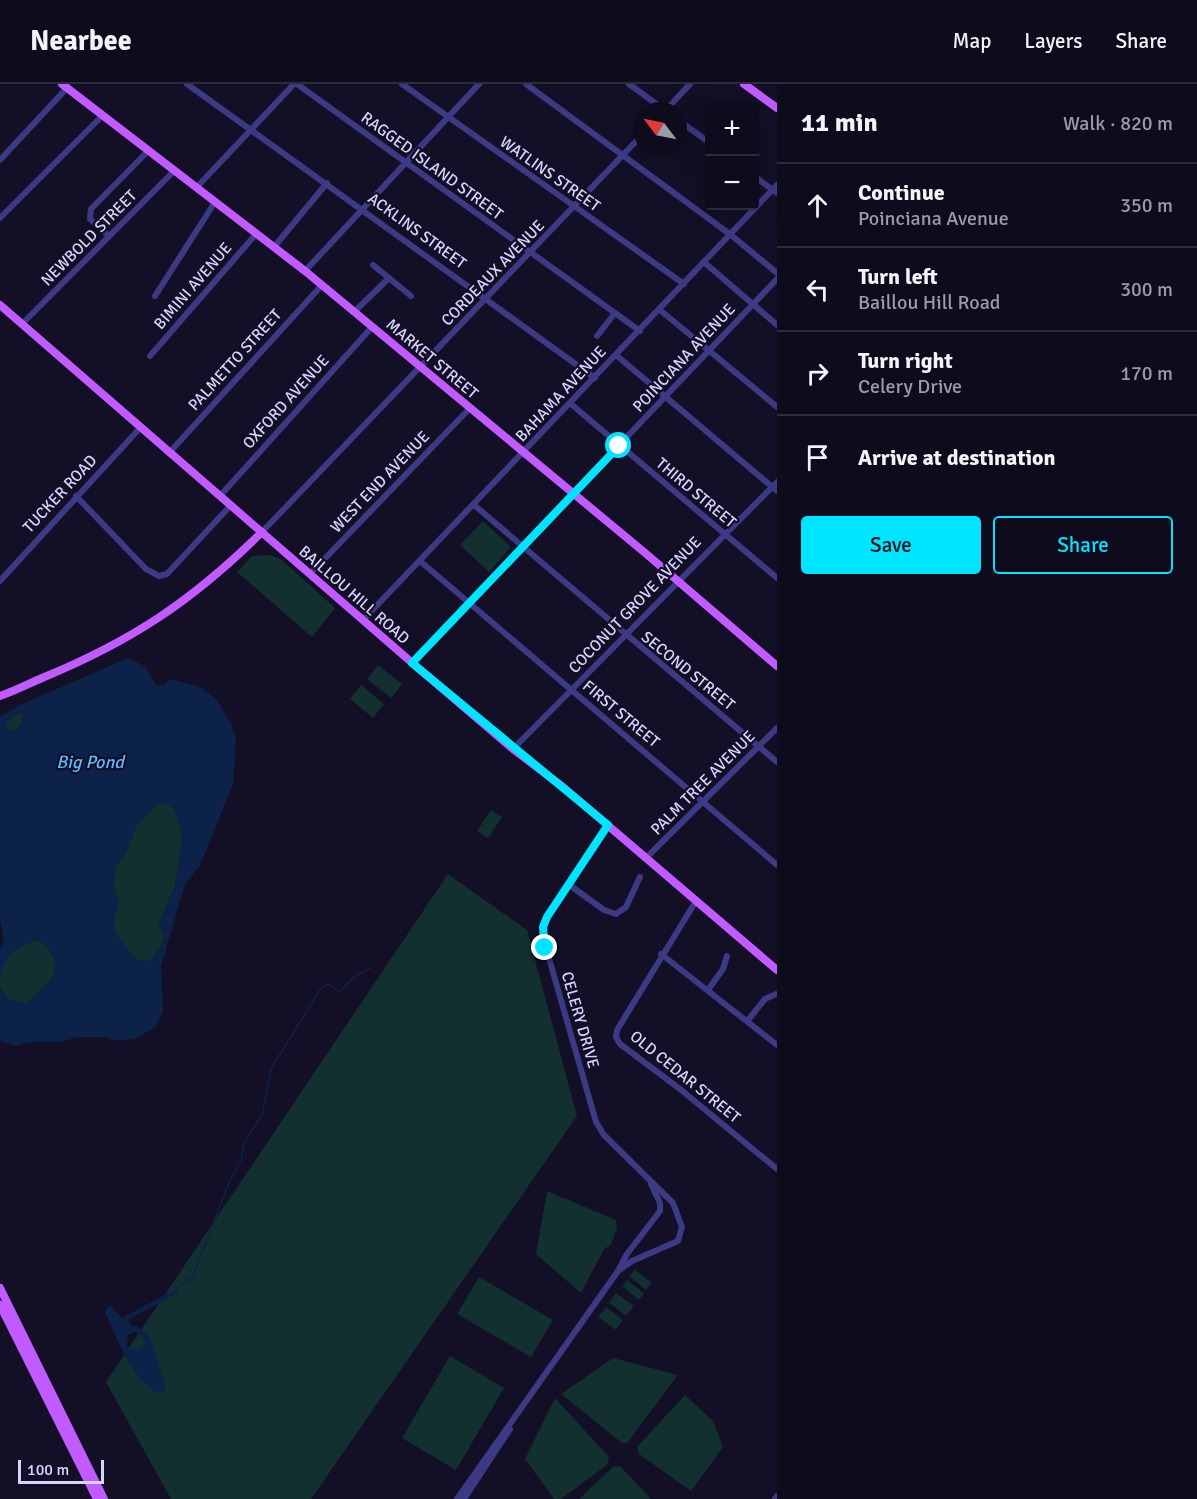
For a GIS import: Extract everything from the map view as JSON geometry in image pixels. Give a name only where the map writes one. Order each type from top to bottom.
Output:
[{"type":"main road","points":[[744,84],[777,108]]},
{"type":"main road","name":"MARKET STREET","points":[[65,86],[305,271],[777,666]]},
{"type":"main road","name":"BAILLOU HILL ROAD","points":[[0,305],[412,663],[513,749],[647,857],[777,970]]},
{"type":"main road","points":[[0,696],[115,646],[151,624],[227,566],[262,532]]},
{"type":"main road","points":[[0,702],[10,693]]},
{"type":"main road","points":[[0,1288],[104,1499]]},
{"type":"main road","points":[[0,1305],[98,1499]]},
{"type":"street","name":"ACKLINS STREET","points":[[187,84],[595,378]]},
{"type":"street","points":[[196,188],[295,84]]},
{"type":"street","name":"RAGGED ISLAND STREET","points":[[295,84],[640,331]]},
{"type":"street","name":"WATLINS STREET","points":[[402,84],[573,208],[684,284]]},
{"type":"street","points":[[305,271],[479,84]]},
{"type":"street","points":[[526,84],[731,235],[777,273]]},
{"type":"street","points":[[629,84],[653,102]]},
{"type":"street","points":[[673,102],[690,84]]},
{"type":"street","points":[[0,160],[65,86]]},
{"type":"street","points":[[0,218],[103,115]]},
{"type":"street","points":[[687,126],[705,139]]},
{"type":"street","name":"CORDEAUX AVENUE","points":[[262,532],[487,300],[633,144]]},
{"type":"street","points":[[108,236],[90,219],[91,209],[149,150]]},
{"type":"street","name":"NEWBOLD STREET","points":[[22,324],[108,236],[124,225],[175,170]]},
{"type":"street","points":[[759,179],[776,189]]},
{"type":"street","points":[[274,247],[327,183]]},
{"type":"street","name":"BAHAMA AVENUE","points":[[363,620],[776,189]]},
{"type":"street","points":[[155,296],[215,202]]},
{"type":"street","name":"BIMINI AVENUE","points":[[150,356],[256,234]]},
{"type":"street","points":[[705,263],[777,325]]},
{"type":"street","points":[[373,264],[411,296]]},
{"type":"street","points":[[354,312],[388,278]]},
{"type":"street","name":"POINCIANA AVENUE","points":[[412,663],[777,279]]},
{"type":"street","name":"PALMETTO STREET","points":[[169,453],[322,285]]},
{"type":"street","points":[[660,310],[777,407]]},
{"type":"street","points":[[597,336],[615,313]]},
{"type":"street","name":"OXFORD AVENUE","points":[[220,496],[372,327]]},
{"type":"street","points":[[616,355],[664,398],[775,486]]},
{"type":"street","name":"THIRD STREET","points":[[571,404],[777,578]]},
{"type":"street","name":"WEST END AVENUE","points":[[310,574],[470,408]]},
{"type":"street","name":"TUCKER ROAD","points":[[0,581],[140,428]]},
{"type":"street","name":"COCONUT GROVE AVENUE","points":[[513,749],[678,582],[723,533],[775,486]]},
{"type":"street","points":[[76,496],[146,569],[159,576],[167,574],[231,506]]},
{"type":"street","name":"SECOND STREET","points":[[474,505],[625,636],[777,762]]},
{"type":"street","name":"FIRST STREET","points":[[420,561],[777,865]]},
{"type":"street","name":"PALM TREE AVENUE","points":[[647,857],[777,728]]},
{"type":"street","name":"CELERY DRIVE","points":[[608,825],[568,884],[543,927],[545,948],[596,1122],[604,1135],[650,1184],[673,1203],[682,1227],[681,1236],[673,1245],[632,1261],[618,1271]]},
{"type":"street","points":[[568,884],[604,910],[616,914],[626,907],[640,877]]},
{"type":"street","name":"OLD CEDAR STREET","points":[[696,901],[617,1030],[616,1037],[620,1044],[680,1089],[777,1169]]},
{"type":"street","points":[[662,954],[777,1045]]},
{"type":"street","points":[[708,990],[726,964],[727,956]]},
{"type":"street","points":[[748,1020],[765,999],[776,994]]},
{"type":"street","name":"CELERY DRIVE","points":[[457,1499],[618,1271],[627,1254],[660,1211],[660,1203],[650,1184]]},
{"type":"street","name":"CELERY DRIVE","points":[[464,1499],[519,1413]]},
{"type":"green space","points":[[483,521],[511,547],[489,572],[460,545]]},
{"type":"green space","points":[[269,555],[281,559],[335,608],[312,637],[237,572],[252,556]]},
{"type":"green space","points":[[378,665],[402,684],[391,698],[367,679]]},
{"type":"green space","points":[[361,685],[384,704],[373,718],[350,699]]},
{"type":"green space","points":[[15,713],[23,715],[22,721],[18,729],[9,732],[5,725]]},
{"type":"green space","points":[[163,802],[174,808],[181,829],[182,842],[175,885],[159,924],[165,936],[161,947],[149,962],[135,959],[115,932],[113,921],[119,901],[113,887],[115,868],[128,848],[136,826],[155,806]]},
{"type":"green space","points":[[491,810],[502,817],[488,838],[477,831]]},
{"type":"green space","points":[[448,874],[527,930],[577,1116],[311,1499],[171,1499],[106,1382]]},
{"type":"green space","points":[[39,940],[54,959],[54,974],[43,989],[26,1004],[8,999],[0,988],[0,978],[5,961],[14,950]]},
{"type":"green space","points":[[547,1191],[616,1220],[617,1228],[611,1245],[604,1249],[581,1293],[536,1254]]},
{"type":"green space","points":[[635,1270],[652,1283],[646,1290],[629,1276]]},
{"type":"green space","points":[[479,1277],[553,1320],[531,1357],[457,1314]]},
{"type":"green space","points":[[627,1280],[644,1293],[639,1300],[622,1286]]},
{"type":"green space","points":[[616,1293],[634,1306],[626,1316],[609,1303]]},
{"type":"green space","points":[[606,1307],[623,1320],[616,1330],[598,1317]]},
{"type":"green space","points":[[450,1356],[504,1388],[456,1470],[402,1438]]},
{"type":"green space","points":[[613,1358],[678,1375],[627,1443],[622,1443],[561,1394]]},
{"type":"green space","points":[[685,1395],[713,1421],[723,1447],[691,1491],[639,1454],[637,1447]]},
{"type":"green space","points":[[555,1398],[609,1457],[607,1465],[561,1499],[554,1499],[525,1459]]},
{"type":"green space","points":[[614,1466],[621,1467],[651,1499],[579,1499]]},
{"type":"water","name":"Big Pond","points":[[128,658],[146,667],[156,685],[164,684],[170,679],[201,687],[215,698],[231,723],[236,740],[233,784],[200,865],[185,884],[161,966],[163,1012],[155,1027],[137,1038],[120,1041],[104,1037],[79,1037],[59,1042],[31,1042],[15,1046],[0,1041],[0,988],[8,999],[26,1004],[43,989],[54,974],[55,967],[49,950],[39,940],[13,951],[0,977],[0,948],[4,940],[0,920],[0,717],[20,705]],"holes":[[[15,713],[23,715],[22,721],[18,729],[9,732],[5,725]],[[163,802],[174,808],[181,829],[182,842],[175,885],[159,924],[165,936],[161,948],[149,962],[135,959],[115,932],[114,921],[119,900],[113,887],[115,868],[128,848],[136,826],[155,806]]]},
{"type":"water","points":[[178,1288],[176,1294],[129,1319],[131,1326],[138,1327],[150,1337],[166,1388],[162,1394],[143,1382],[135,1371],[120,1347],[105,1312],[110,1305],[122,1318]],"holes":[[[134,1332],[139,1333],[145,1341],[139,1350],[127,1346],[128,1335]]]},
{"type":"waterway","points":[[178,1288],[193,1275],[229,1183],[241,1161],[244,1143],[262,1115],[272,1067],[322,987],[328,984],[340,992],[353,978],[370,968]]},
{"type":"route","points":[[545,948],[542,934],[547,917],[608,825],[513,749],[412,663],[619,446]]}]
